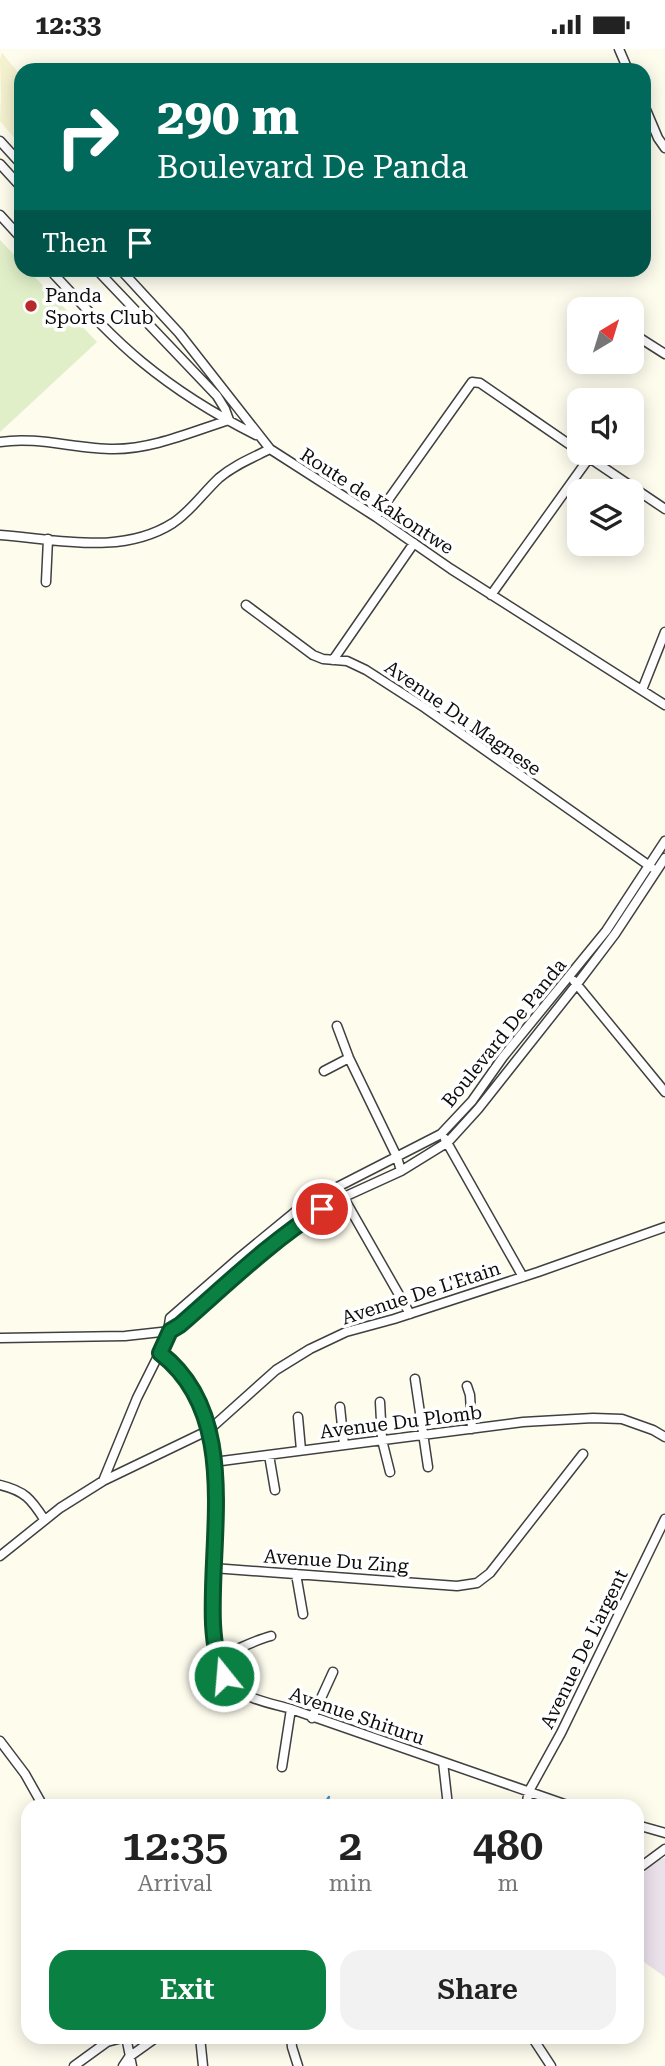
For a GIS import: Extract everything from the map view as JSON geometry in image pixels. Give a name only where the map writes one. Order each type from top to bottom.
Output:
[{"type":"street","points":[[651,122],[665,148]]},
{"type":"street","points":[[0,141],[14,156]]},
{"type":"street","points":[[0,164],[14,179]]},
{"type":"street","points":[[0,215],[14,230]]},
{"type":"street","points":[[56,277],[143,363],[258,436]]},
{"type":"street","points":[[104,277],[217,396],[229,420]]},
{"type":"street","name":"Route de Kakontwe","points":[[127,277],[179,333],[270,449],[491,595],[665,705]]},
{"type":"street","points":[[644,341],[665,354]]},
{"type":"street","points":[[376,517],[472,382],[480,383],[567,442]]},
{"type":"street","points":[[0,442],[113,449],[141,448],[229,420]]},
{"type":"street","points":[[0,535],[111,543],[145,536],[175,522],[234,466],[270,449]]},
{"type":"street","points":[[491,595],[577,465]]},
{"type":"street","points":[[600,465],[665,509]]},
{"type":"street","points":[[46,582],[48,539]]},
{"type":"street","points":[[333,660],[414,543]]},
{"type":"street","name":"Avenue Du Magnese","points":[[246,605],[313,655],[347,661],[425,708],[652,868]]},
{"type":"street","points":[[642,690],[665,632]]},
{"type":"street","name":"Boulevard De Panda","points":[[170,1331],[303,1221],[344,1197],[401,1171],[448,1142],[478,1109],[615,934],[665,841]]},
{"type":"street","name":"Boulevard De Panda","points":[[103,1481],[137,1398],[170,1331],[170,1318],[296,1211],[441,1134],[472,1101],[503,1057],[606,931],[652,868],[665,858]]},
{"type":"street","points":[[570,976],[665,1092]]},
{"type":"street","points":[[337,1026],[401,1171]]},
{"type":"street","points":[[324,1072],[349,1058]]},
{"type":"street","points":[[441,1134],[523,1277]]},
{"type":"street","points":[[338,1187],[410,1314]]},
{"type":"street","name":"Avenue De L'Etain","points":[[103,1481],[209,1430],[276,1370],[310,1349],[346,1332],[523,1277],[665,1227]]},
{"type":"street","points":[[240,1257],[248,1265]]},
{"type":"street","points":[[204,1288],[212,1297]]},
{"type":"street","points":[[0,1338],[125,1336],[170,1331]]},
{"type":"street","name":"Avenue Shituru","points":[[160,1353],[193,1388],[209,1430],[214,1462],[212,1615],[214,1644],[224,1676],[252,1699],[291,1709],[551,1799]]},
{"type":"street","points":[[415,1379],[428,1467]]},
{"type":"street","points":[[467,1386],[472,1429]]},
{"type":"street","points":[[380,1402],[382,1440],[390,1472]]},
{"type":"street","points":[[340,1407],[344,1445]]},
{"type":"street","points":[[298,1417],[301,1450]]},
{"type":"street","name":"Avenue Du Plomb","points":[[214,1462],[523,1422],[593,1418],[622,1419],[665,1437]]},
{"type":"street","name":"Avenue Du Zing","points":[[213,1568],[457,1586],[477,1583],[490,1573],[583,1454]]},
{"type":"street","points":[[269,1455],[275,1490]]},
{"type":"street","points":[[0,1556],[44,1519],[103,1481]]},
{"type":"street","points":[[0,1485],[32,1500],[44,1519]]},
{"type":"street","name":"Avenue De L'argent","points":[[527,1799],[665,1519]]},
{"type":"street","points":[[296,1574],[303,1614]]},
{"type":"street","points":[[218,1657],[271,1636]]},
{"type":"street","points":[[312,1718],[333,1672]]},
{"type":"street","points":[[282,1767],[291,1709]]},
{"type":"street","points":[[0,1741],[39,1799]]},
{"type":"street","points":[[443,1762],[447,1799]]},
{"type":"street","points":[[644,1827],[665,1833]]},
{"type":"street","points":[[644,1865],[665,1849]]},
{"type":"street","points":[[74,2066],[104,2044]]},
{"type":"street","points":[[127,2044],[132,2066]]},
{"type":"street","points":[[123,2066],[129,2057],[147,2044]]},
{"type":"street","points":[[201,2044],[203,2066]]},
{"type":"street","points":[[292,2044],[298,2066]]},
{"type":"street","points":[[537,2044],[551,2066]]},
{"type":"shaded area","points":[[2,53],[14,68],[14,138],[0,121]]},
{"type":"shaded area","points":[[665,1858],[665,1977],[644,1962],[644,1873],[656,1860]]},
{"type":"green space","name":"Panda Sports Club","points":[[0,240],[14,255],[14,277],[35,277],[97,342],[0,432]]},
{"type":"place","name":"Panda Sports Club","points":[[31,306]]},
{"type":"route","points":[[224,1676],[214,1644],[214,1462],[209,1430],[193,1388],[160,1353],[170,1331],[248,1265],[322,1209]]}]
